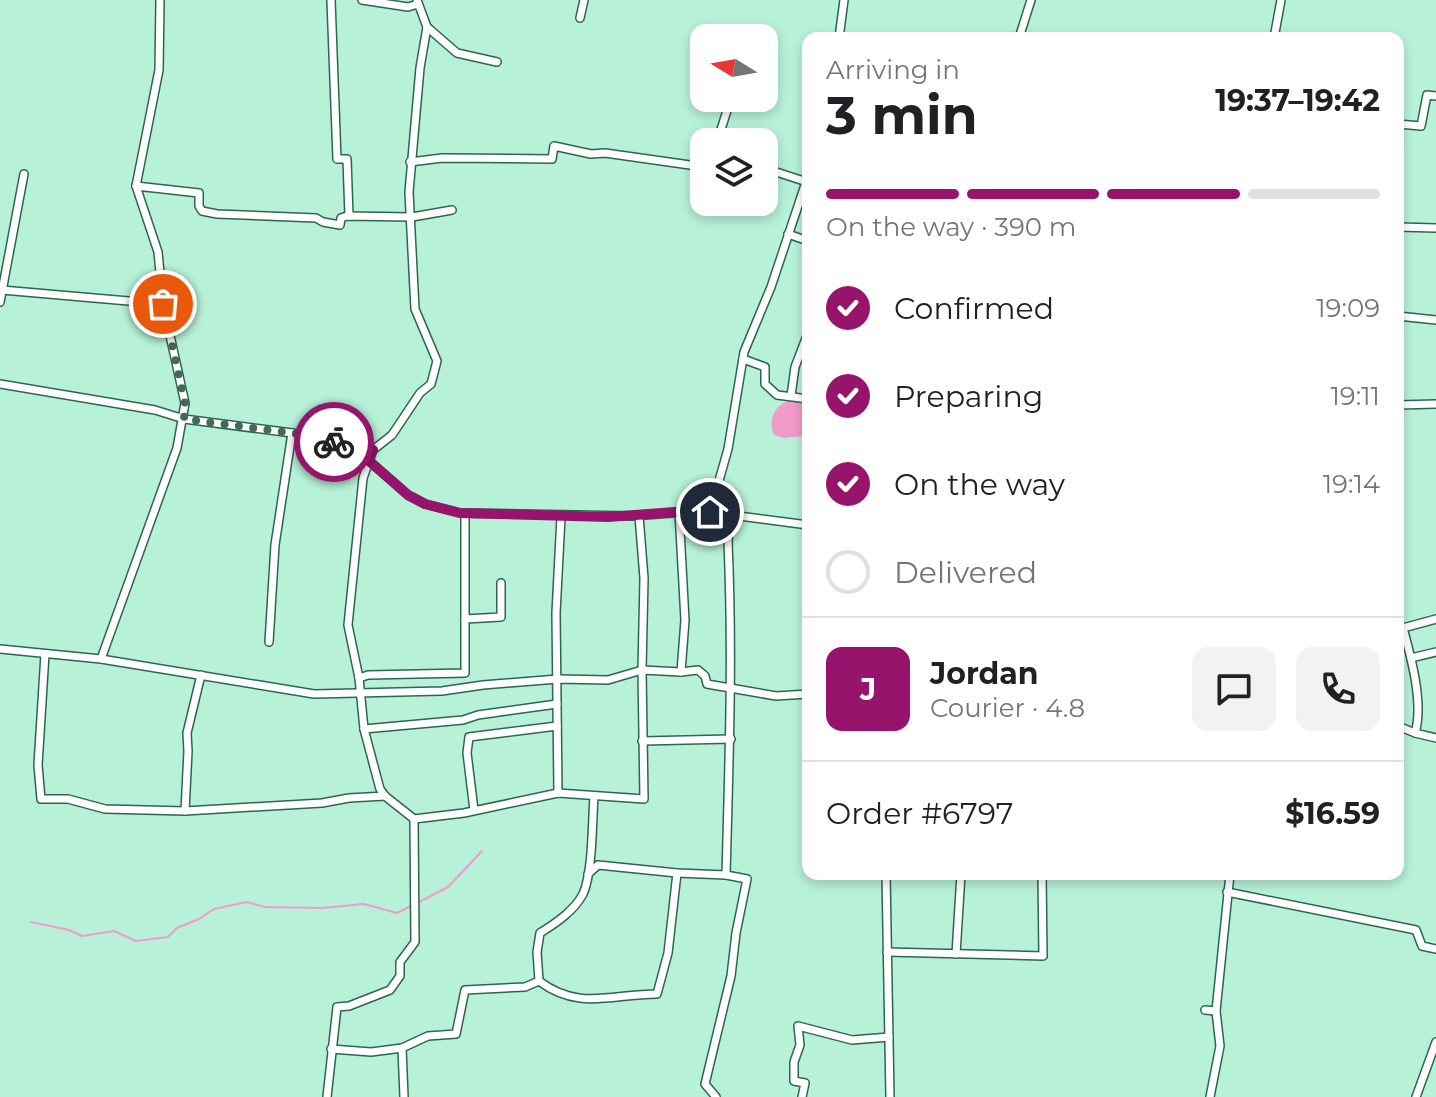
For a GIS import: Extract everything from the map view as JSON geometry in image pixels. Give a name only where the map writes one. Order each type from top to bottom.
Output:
[{"type":"street","points":[[101,659],[177,448],[184,419],[185,403],[163,304],[158,252],[136,186],[159,70],[160,0]]},
{"type":"street","points":[[331,0],[337,159],[347,159],[349,216]]},
{"type":"street","points":[[362,0],[408,7],[418,2],[427,27],[409,192],[415,309],[437,361],[431,384],[420,393],[392,435],[373,450],[363,478],[348,625],[359,678],[364,729],[380,789],[385,796],[414,819],[558,793],[644,799],[644,578],[639,516]]},
{"type":"street","points":[[580,18],[584,0]]},
{"type":"street","points":[[840,32],[844,0]]},
{"type":"street","points":[[1021,32],[1031,0]]},
{"type":"street","points":[[1275,32],[1281,0]]},
{"type":"street","points":[[427,27],[457,53],[497,62]]},
{"type":"street","points":[[1404,125],[1421,126],[1427,95],[1436,96]]},
{"type":"street","points":[[410,162],[442,158],[552,159],[554,146],[591,154],[605,153],[690,165]]},
{"type":"street","points":[[778,172],[802,178]]},
{"type":"street","points":[[0,302],[24,174]]},
{"type":"street","points":[[136,186],[199,193],[202,211],[217,214],[316,218],[340,225],[341,218],[349,216],[412,217],[452,210]]},
{"type":"street","points":[[710,512],[728,449],[743,359],[802,193]]},
{"type":"street","points":[[1404,227],[1436,228]]},
{"type":"street","points":[[788,234],[802,239]]},
{"type":"street","points":[[2,290],[163,304]]},
{"type":"street","points":[[1404,317],[1436,320]]},
{"type":"street","points":[[791,396],[802,347]]},
{"type":"street","points":[[743,359],[765,367],[765,384],[769,390],[777,395],[802,398]]},
{"type":"street","points":[[0,384],[155,410],[184,419],[292,433],[373,450]]},
{"type":"street","points":[[1404,405],[1436,404]]},
{"type":"street","points":[[269,642],[275,545],[292,433]]},
{"type":"street","points":[[368,460],[408,495],[425,504],[465,513],[561,517],[710,512],[802,524]]},
{"type":"street","points":[[679,512],[685,620],[681,672]]},
{"type":"street","points":[[359,678],[368,675],[465,673],[465,513]]},
{"type":"street","points":[[726,875],[725,836],[731,739],[730,513]]},
{"type":"street","points":[[558,793],[556,613],[561,517]]},
{"type":"street","points":[[465,619],[501,617],[501,583]]},
{"type":"street","points":[[1404,628],[1436,619]]},
{"type":"street","points":[[1404,632],[1419,715],[1415,733]]},
{"type":"street","points":[[0,649],[101,659],[314,694],[442,691],[558,679],[608,680],[642,670],[698,670],[705,676],[707,684],[776,696],[802,694]]},
{"type":"street","points":[[1411,658],[1436,652]]},
{"type":"street","points":[[45,654],[38,765],[41,799],[68,799],[105,809],[185,811],[385,796]]},
{"type":"street","points":[[185,811],[187,733],[201,675]]},
{"type":"street","points":[[364,729],[463,720],[478,715],[557,704]]},
{"type":"street","points":[[474,810],[467,753],[469,737],[557,726]]},
{"type":"street","points":[[1404,728],[1436,738]]},
{"type":"street","points":[[642,741],[731,739]]},
{"type":"street","points":[[594,797],[588,874],[583,894],[558,922],[540,933],[537,952],[539,981],[557,995],[571,997],[603,1000],[632,994],[657,994],[668,953],[677,873]]},
{"type":"street","points":[[327,1097],[337,1007],[349,1006],[390,990],[400,976],[400,962],[415,942],[414,819]]},
{"type":"street","points":[[588,874],[598,865],[747,879],[731,976],[701,1097]]},
{"type":"street","points":[[886,880],[890,1097]]},
{"type":"street","points":[[956,954],[961,880]]},
{"type":"street","points":[[887,952],[1043,956],[1042,880]]},
{"type":"street","points":[[1210,1097],[1220,1046],[1216,1011],[1229,880]]},
{"type":"street","points":[[1227,892],[1416,930],[1422,946],[1436,949]]},
{"type":"street","points":[[331,1049],[371,1052],[402,1048],[428,1036],[456,1034],[465,990],[525,987],[539,981]]},
{"type":"street","points":[[1205,1010],[1216,1011]]},
{"type":"street","points":[[802,1097],[805,1083],[794,1081],[794,1062],[800,1045],[798,1026],[852,1040],[889,1037]]},
{"type":"street","points":[[1416,1097],[1436,1042]]},
{"type":"street","points":[[402,1048],[404,1097]]},
{"type":"street","points":[[705,1084],[716,1097]]},
{"type":"shaded area","points":[[788,401],[802,403],[802,436],[784,438],[774,435],[772,423],[775,412]]},
{"type":"waterway","points":[[419,902],[448,887],[482,851]]},
{"type":"waterway","points":[[31,922],[82,936],[114,931],[136,941],[168,937],[177,928],[214,909],[247,902],[265,907],[322,908],[364,904],[397,913],[413,905]]},
{"type":"way so far","points":[[163,304],[185,403],[184,419],[292,433],[334,442]]},
{"type":"route","points":[[334,442],[373,450],[368,460],[408,495],[425,504],[460,513],[608,517],[710,512]]}]
